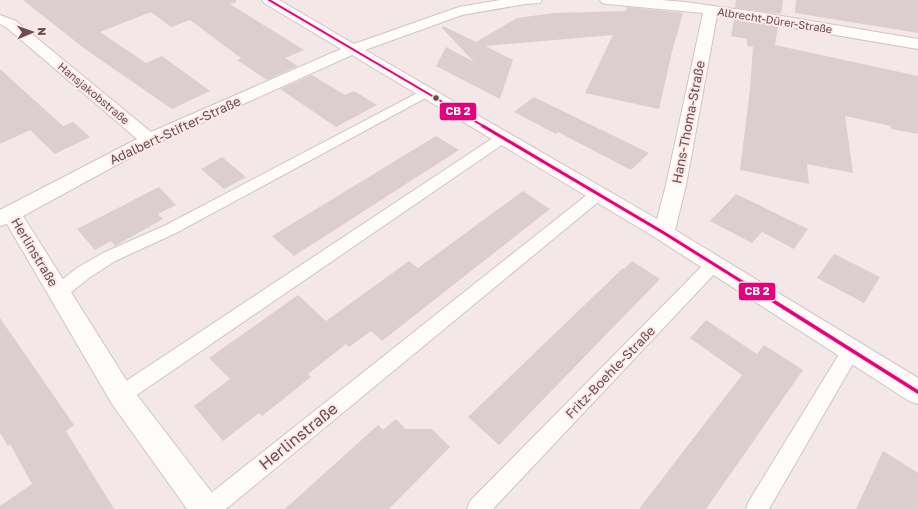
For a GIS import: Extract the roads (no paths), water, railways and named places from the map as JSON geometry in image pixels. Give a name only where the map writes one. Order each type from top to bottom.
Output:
[{"type":"street","points":[[269,0],[504,137],[664,233],[713,265],[852,349],[918,392]]},
{"type":"street","points":[[353,49],[459,11],[525,0],[535,0]]},
{"type":"street","name":"Albrecht-Dürer-Straße","points":[[607,0],[653,2],[711,10],[918,44]]},
{"type":"street","name":"Hans-Thoma-Straße","points":[[664,233],[676,185],[711,10]]},
{"type":"street","name":"Hansjakobstraße","points":[[0,19],[11,24],[149,140]]},
{"type":"street","name":"Adalbert-Stifter-Straße","points":[[6,216],[149,140],[353,49]]},
{"type":"street","name":"Herlinstraße","points":[[59,292],[83,273],[109,257],[171,229],[427,92]]},
{"type":"street","points":[[121,395],[504,137]]},
{"type":"street","name":"Herlinstraße","points":[[209,509],[598,194]]},
{"type":"street","name":"Herlinstraße","points":[[6,216],[59,292],[121,395],[204,509]]},
{"type":"street","name":"Fritz-Boehle-Straße","points":[[478,509],[713,265]]},
{"type":"street","points":[[757,509],[852,349]]}]
